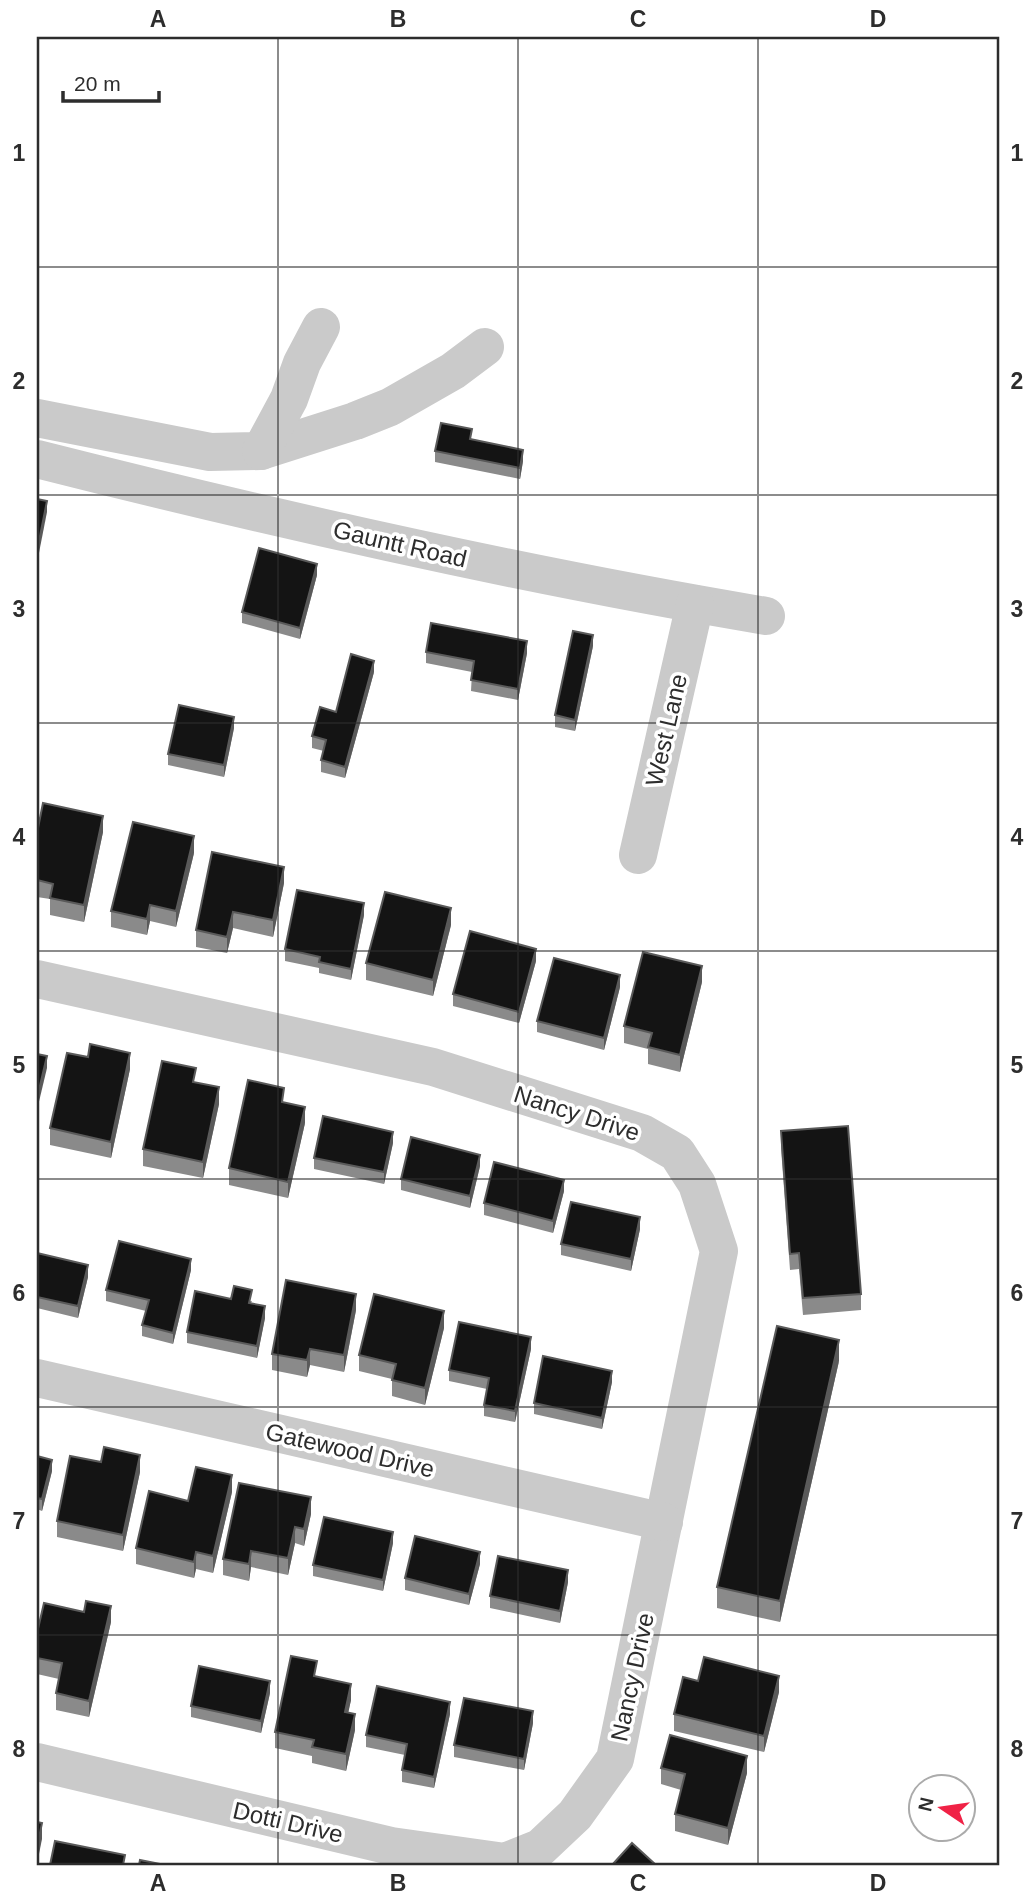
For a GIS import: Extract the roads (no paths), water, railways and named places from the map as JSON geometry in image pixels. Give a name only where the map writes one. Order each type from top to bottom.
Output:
[{"type":"street","points":[[261,451],[289,399],[302,363],[321,327]]},
{"type":"street","points":[[37,418],[210,452],[261,451],[390,407],[453,371],[485,347]]},
{"type":"street","name":"Gauntt Road","points":[[37,459],[135,484],[508,568],[766,616]]},
{"type":"street","name":"West Lane","points":[[638,855],[695,604]]},
{"type":"street","name":"Nancy Drive","points":[[37,979],[433,1067],[642,1133],[677,1153],[697,1184],[719,1251],[615,1759],[575,1815],[540,1848]]},
{"type":"street","name":"Gatewood Drive","points":[[37,1378],[664,1522]]},
{"type":"street","name":"Dotti Drive","points":[[37,1762],[391,1846],[505,1862],[540,1848]]}]
